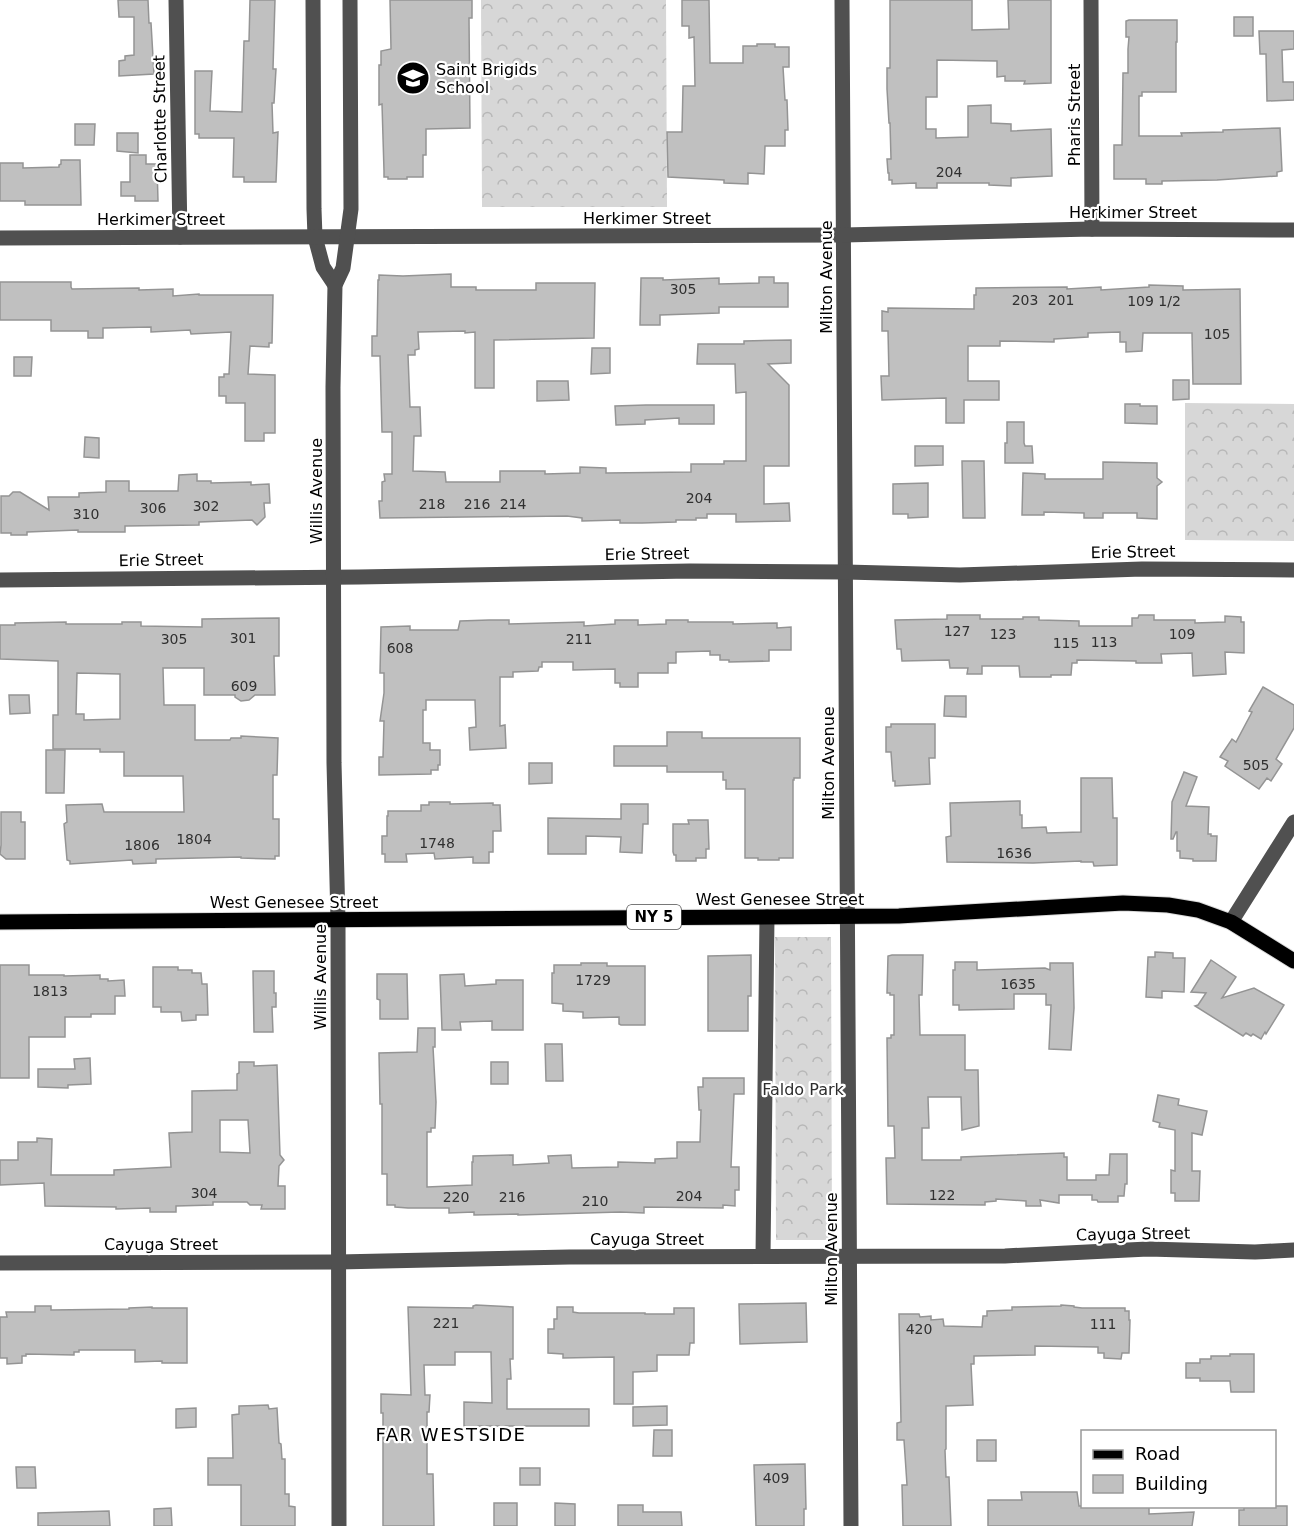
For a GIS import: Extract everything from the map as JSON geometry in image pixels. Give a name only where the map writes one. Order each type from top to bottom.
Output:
[{"type":"main road","name":"West Genesee Street","points":[[0,922],[900,916],[1123,903],[1168,905],[1198,910],[1231,921],[1294,961]]},
{"type":"street","name":"Charlotte Street","points":[[176,0],[180,237]]},
{"type":"street","name":"Willis Avenue","points":[[313,0],[315,237],[323,267],[335,285]]},
{"type":"street","name":"Willis Avenue","points":[[339,1526],[338,920],[334,763],[333,387],[335,285],[343,268],[351,209],[350,0]]},
{"type":"street","name":"Milton Avenue","points":[[842,0],[851,1526]]},
{"type":"street","name":"Pharis Street","points":[[1091,0],[1092,229]]},
{"type":"street","name":"Herkimer Street","points":[[0,238],[844,235],[1092,229],[1294,230]]},
{"type":"street","name":"Erie Street","points":[[0,580],[690,571],[960,575],[1142,569],[1294,570]]},
{"type":"street","points":[[1231,921],[1294,822]]},
{"type":"street","points":[[763,1256],[767,917]]},
{"type":"street","name":"Cayuga Street","points":[[0,1263],[338,1262],[568,1257],[1005,1256],[1148,1249],[1256,1252],[1294,1250]]},
{"type":"green space","points":[[481,0],[666,0],[667,207],[482,207]]},
{"type":"green space","points":[[1185,403],[1294,404],[1294,541],[1185,540]]},
{"type":"green space","name":"Faldo Park","points":[[775,937],[831,937],[832,1240],[776,1240]]},
{"type":"building","points":[[118,0],[148,0],[154,74],[119,76],[119,61],[125,60],[125,56],[134,55],[134,17],[119,17]]},
{"type":"building","points":[[250,0],[275,0],[273,69],[276,69],[274,103],[272,103],[273,133],[278,132],[276,182],[244,182],[244,177],[233,177],[234,138],[199,138],[199,134],[195,134],[195,71],[212,71],[210,111],[242,112],[244,41],[249,41]]},
{"type":"building","points":[[390,0],[472,0],[472,18],[469,18],[470,128],[426,129],[423,177],[388,179],[384,177],[379,65],[381,65],[381,51],[391,49]]},
{"type":"building","points":[[682,0],[709,0],[710,63],[743,63],[743,46],[775,44],[775,47],[789,47],[789,67],[783,67],[788,130],[785,130],[785,146],[765,146],[764,174],[748,173],[748,184],[724,183],[724,180],[668,177],[667,132],[682,132],[683,86],[695,86],[694,37],[689,38],[689,26],[682,26]]},
{"type":"building","points":[[890,0],[972,0],[972,30],[1009,29],[1008,0],[1051,0],[1051,83],[1024,84],[1025,81],[1005,81],[1005,76],[997,77],[997,61],[937,60],[937,97],[926,97],[926,129],[936,129],[936,138],[968,137],[968,106],[991,105],[991,123],[1011,124],[1011,131],[1051,129],[1052,176],[1011,178],[1011,186],[989,185],[989,183],[937,183],[937,188],[916,188],[916,183],[892,184],[892,180],[889,180],[887,159],[891,159],[887,89],[887,68],[890,68]]},
{"type":"building","points":[[1234,17],[1253,17],[1253,36],[1234,36]]},
{"type":"building","points":[[1177,20],[1176,92],[1142,92],[1142,96],[1139,96],[1139,136],[1182,136],[1181,133],[1280,128],[1282,171],[1277,172],[1277,176],[1162,181],[1162,184],[1146,184],[1146,179],[1114,179],[1114,145],[1122,145],[1123,73],[1128,73],[1129,37],[1126,37],[1126,21]]},
{"type":"building","points":[[1259,31],[1294,31],[1294,49],[1282,50],[1283,82],[1294,82],[1294,100],[1267,101],[1266,54],[1260,54]]},
{"type":"building","points":[[75,124],[95,124],[94,145],[75,145]]},
{"type":"building","points":[[117,133],[138,133],[138,153],[117,151]]},
{"type":"building","points":[[130,155],[146,155],[146,164],[157,164],[158,201],[135,201],[135,196],[121,196],[121,182],[130,182]]},
{"type":"building","points":[[61,160],[80,160],[81,205],[25,205],[25,201],[0,201],[0,163],[23,163],[23,168],[59,167]]},
{"type":"building","points":[[451,274],[451,287],[476,287],[476,290],[536,290],[536,283],[595,283],[594,338],[494,340],[494,388],[475,388],[475,332],[418,332],[419,349],[415,350],[415,355],[408,355],[410,407],[420,407],[421,436],[414,436],[413,471],[445,472],[446,482],[500,482],[500,471],[545,471],[545,474],[580,473],[580,467],[606,468],[606,473],[691,472],[691,464],[746,461],[746,392],[736,393],[735,364],[697,364],[698,344],[744,344],[744,341],[791,340],[791,363],[768,364],[789,385],[789,466],[764,466],[764,504],[789,503],[790,521],[736,522],[736,514],[707,514],[707,518],[696,518],[696,520],[642,523],[620,523],[620,520],[582,521],[582,518],[567,516],[380,518],[379,501],[382,501],[384,474],[392,474],[392,432],[382,432],[380,356],[372,356],[372,336],[377,336],[379,275]]},
{"type":"building","points":[[759,277],[774,277],[774,283],[788,283],[788,307],[719,307],[719,313],[660,315],[660,325],[640,325],[641,278],[663,278],[663,280],[719,278],[719,284],[759,283]]},
{"type":"building","points":[[0,282],[71,282],[72,289],[173,289],[173,296],[273,295],[272,343],[269,343],[269,347],[250,346],[248,374],[275,375],[275,433],[264,433],[264,441],[245,441],[245,403],[226,403],[226,396],[219,396],[219,377],[229,374],[231,332],[191,334],[190,330],[151,332],[151,327],[103,328],[103,338],[88,338],[88,331],[51,331],[51,320],[0,320]]},
{"type":"building","points":[[1149,285],[1183,286],[1183,290],[1240,289],[1241,384],[1193,384],[1192,333],[1143,333],[1142,351],[1126,352],[1126,342],[1120,342],[1120,332],[1088,333],[1088,337],[1054,339],[1054,342],[1000,341],[1000,346],[968,346],[968,381],[999,381],[999,400],[964,400],[964,423],[946,423],[946,398],[882,400],[881,376],[889,376],[888,331],[882,331],[882,311],[888,312],[888,308],[974,309],[976,288],[1101,287],[1101,290],[1149,287]]},
{"type":"building","points":[[592,348],[610,348],[610,373],[591,374]]},
{"type":"building","points":[[14,357],[32,357],[31,376],[14,376]]},
{"type":"building","points":[[1173,380],[1189,380],[1189,399],[1173,400]]},
{"type":"building","points":[[537,381],[568,381],[569,400],[537,401]]},
{"type":"building","points":[[1125,404],[1157,406],[1157,424],[1125,423]]},
{"type":"building","points":[[714,405],[714,424],[679,424],[679,418],[645,420],[645,424],[616,425],[615,406]]},
{"type":"building","points":[[1007,422],[1024,422],[1024,443],[1025,446],[1032,446],[1033,463],[1005,463]]},
{"type":"building","points":[[85,437],[99,438],[99,458],[84,457]]},
{"type":"building","points":[[915,446],[943,446],[943,465],[915,466]]},
{"type":"building","points":[[962,461],[984,461],[985,518],[963,518]]},
{"type":"building","points":[[1103,462],[1157,463],[1157,478],[1162,482],[1157,486],[1157,519],[1137,518],[1137,513],[1103,513],[1103,518],[1084,518],[1084,513],[1044,512],[1044,515],[1022,515],[1023,473],[1045,474],[1045,479],[1103,479]]},
{"type":"building","points":[[197,474],[197,481],[211,481],[211,483],[269,484],[270,503],[264,503],[265,517],[257,525],[252,520],[199,522],[199,525],[125,526],[125,532],[78,532],[78,530],[27,532],[27,535],[1,533],[1,496],[9,496],[13,492],[20,492],[49,510],[48,497],[79,497],[79,493],[106,492],[106,481],[129,481],[129,491],[178,491],[179,475]]},
{"type":"building","points":[[928,483],[928,517],[908,518],[908,514],[893,514],[893,484]]},
{"type":"building","points":[[947,615],[980,615],[980,619],[1039,617],[1039,620],[1079,621],[1079,626],[1132,626],[1132,618],[1138,618],[1139,615],[1154,615],[1154,620],[1195,620],[1195,623],[1225,622],[1225,616],[1241,617],[1241,622],[1244,622],[1244,653],[1225,652],[1226,674],[1193,676],[1192,653],[1161,654],[1162,663],[1077,660],[1077,663],[1072,663],[1071,675],[1051,675],[1051,677],[1020,677],[1019,666],[982,666],[982,674],[967,674],[968,668],[950,668],[949,660],[902,661],[901,649],[897,649],[895,620],[947,619]]},
{"type":"building","points":[[279,618],[279,656],[274,656],[275,695],[255,695],[249,700],[241,701],[235,695],[204,695],[204,668],[163,668],[164,705],[195,705],[195,740],[230,740],[241,738],[241,736],[278,738],[277,775],[273,775],[273,819],[279,819],[279,856],[275,856],[275,859],[241,857],[156,859],[156,863],[133,864],[132,860],[70,864],[67,860],[64,824],[67,822],[66,805],[102,804],[104,812],[184,812],[183,776],[124,776],[124,752],[100,752],[100,749],[53,749],[53,715],[58,715],[58,661],[0,659],[0,625],[141,622],[141,626],[202,627],[202,619]],"holes":[[[77,673],[120,674],[120,719],[84,720],[84,714],[76,714]]]},
{"type":"building","points":[[509,620],[509,624],[584,622],[584,626],[615,624],[615,620],[638,620],[638,625],[666,624],[666,620],[733,622],[733,624],[777,623],[777,628],[791,627],[791,650],[769,650],[769,661],[729,662],[729,660],[720,660],[720,655],[710,655],[710,651],[676,652],[676,663],[668,663],[668,673],[638,673],[638,687],[620,687],[620,683],[615,683],[615,669],[573,670],[573,662],[542,662],[542,667],[539,667],[538,671],[513,672],[513,677],[500,677],[500,726],[505,725],[506,748],[470,750],[469,728],[476,727],[475,700],[426,700],[426,710],[423,710],[423,743],[430,743],[430,750],[440,750],[438,770],[431,770],[431,774],[379,775],[379,757],[383,757],[384,721],[380,721],[384,693],[384,673],[380,673],[381,627],[410,626],[410,630],[458,630],[460,621]]},
{"type":"building","points":[[1263,687],[1294,705],[1294,728],[1276,759],[1282,764],[1271,781],[1267,778],[1259,789],[1225,766],[1228,761],[1220,757],[1232,739],[1236,742],[1252,712],[1249,711]]},
{"type":"building","points":[[9,695],[29,695],[30,713],[10,714]]},
{"type":"building","points":[[945,696],[966,696],[966,717],[944,716]]},
{"type":"building","points":[[891,724],[935,724],[935,758],[929,758],[930,784],[895,786],[891,752],[886,752],[886,727],[891,727]]},
{"type":"building","points":[[667,732],[702,732],[702,738],[800,738],[800,778],[793,780],[793,858],[758,860],[758,858],[745,858],[745,789],[726,789],[723,772],[667,772],[667,766],[614,766],[614,746],[667,746]]},
{"type":"building","points":[[46,750],[65,750],[64,793],[46,793]]},
{"type":"building","points":[[529,763],[552,763],[552,783],[529,784]]},
{"type":"building","points":[[1184,772],[1197,777],[1186,806],[1209,807],[1208,834],[1217,836],[1216,861],[1193,861],[1193,859],[1180,858],[1180,851],[1177,851],[1177,832],[1171,839],[1172,802]]},
{"type":"building","points":[[1081,778],[1112,778],[1113,818],[1117,818],[1117,865],[1094,866],[1093,862],[1081,861],[947,862],[946,837],[951,836],[950,803],[1020,801],[1022,828],[1046,827],[1047,833],[1081,832]]},
{"type":"building","points":[[429,802],[500,805],[501,831],[493,831],[493,852],[489,852],[489,863],[473,863],[473,857],[435,859],[434,853],[406,854],[407,862],[385,862],[385,854],[382,854],[382,836],[387,836],[388,811],[421,811],[421,805],[429,805]]},
{"type":"building","points":[[621,804],[648,804],[648,824],[643,824],[642,853],[620,852],[621,837],[586,836],[586,854],[548,854],[548,818],[621,819]]},
{"type":"building","points":[[1,812],[21,812],[21,822],[25,822],[25,859],[6,859],[0,854]]},
{"type":"building","points":[[688,820],[708,820],[709,849],[706,849],[706,858],[696,858],[696,861],[676,861],[676,855],[673,852],[673,824],[689,824]]},
{"type":"building","points":[[1155,952],[1173,953],[1173,958],[1185,958],[1184,992],[1162,991],[1162,998],[1146,997],[1148,957],[1155,957]]},
{"type":"building","points":[[751,955],[748,1031],[708,1031],[708,956]]},
{"type":"building","points":[[923,955],[922,995],[919,995],[920,1035],[965,1035],[965,1070],[978,1070],[979,1126],[962,1130],[961,1097],[928,1097],[929,1128],[922,1128],[922,1160],[961,1160],[961,1157],[1064,1153],[1064,1157],[1067,1157],[1067,1180],[1096,1180],[1096,1175],[1109,1175],[1110,1154],[1127,1154],[1127,1184],[1125,1184],[1124,1196],[1118,1196],[1118,1202],[1098,1202],[1092,1200],[1092,1195],[1059,1195],[1059,1203],[1040,1200],[1041,1206],[1026,1206],[1026,1201],[996,1199],[996,1201],[985,1202],[985,1205],[887,1204],[886,1158],[895,1158],[894,1126],[888,1126],[887,1038],[894,1035],[894,995],[887,993],[888,956]]},
{"type":"building","points":[[1211,960],[1236,977],[1222,998],[1254,988],[1284,1005],[1261,1039],[1253,1034],[1251,1036],[1246,1033],[1243,1036],[1195,1006],[1206,993],[1191,992]]},
{"type":"building","points":[[955,962],[977,962],[977,970],[1045,968],[1050,970],[1050,963],[1073,963],[1074,1008],[1071,1050],[1049,1049],[1051,1005],[1046,1005],[1046,994],[1014,994],[1014,1009],[959,1010],[959,1005],[953,1005]]},
{"type":"building","points":[[581,963],[645,966],[645,1025],[621,1025],[619,1017],[583,1018],[583,1012],[563,1011],[563,1004],[552,1003],[554,965],[581,965]]},
{"type":"building","points":[[0,965],[29,965],[29,975],[100,975],[100,979],[108,979],[108,981],[124,980],[125,996],[115,996],[115,1014],[65,1017],[65,1037],[29,1037],[29,1078],[0,1078]]},
{"type":"building","points":[[153,967],[178,967],[178,970],[192,970],[192,973],[201,973],[202,984],[207,984],[208,1015],[196,1015],[196,1020],[182,1021],[181,1012],[161,1012],[161,1007],[153,1007]]},
{"type":"building","points":[[253,971],[274,971],[276,1007],[272,1007],[273,1032],[254,1032]]},
{"type":"building","points":[[377,974],[407,974],[408,1019],[380,1019]]},
{"type":"building","points":[[464,974],[465,986],[496,984],[496,980],[523,980],[523,1030],[492,1030],[492,1021],[460,1022],[461,1030],[442,1030],[440,975]]},
{"type":"building","points":[[418,1028],[435,1028],[435,1047],[433,1047],[435,1128],[427,1132],[427,1187],[472,1185],[473,1156],[513,1155],[513,1165],[549,1163],[548,1156],[571,1155],[572,1168],[618,1167],[618,1162],[655,1163],[655,1159],[677,1158],[677,1142],[700,1142],[701,1110],[699,1110],[698,1087],[703,1087],[703,1078],[744,1078],[744,1094],[734,1094],[731,1167],[739,1167],[739,1190],[735,1190],[735,1206],[723,1205],[723,1208],[644,1207],[644,1213],[474,1215],[474,1212],[449,1213],[449,1208],[408,1208],[387,1205],[387,1174],[382,1174],[379,1053],[417,1052]]},
{"type":"building","points":[[545,1044],[562,1044],[563,1081],[546,1081]]},
{"type":"building","points":[[90,1058],[91,1084],[68,1085],[68,1088],[38,1087],[38,1069],[75,1069],[74,1059]]},
{"type":"building","points":[[239,1062],[254,1062],[254,1066],[277,1065],[280,1155],[284,1160],[279,1166],[278,1186],[285,1186],[285,1209],[261,1209],[262,1205],[250,1205],[247,1202],[213,1202],[213,1205],[176,1206],[176,1212],[150,1212],[150,1208],[45,1206],[44,1183],[0,1185],[0,1160],[18,1160],[18,1142],[37,1142],[37,1138],[52,1139],[51,1175],[114,1175],[114,1170],[171,1167],[169,1133],[192,1132],[192,1091],[237,1090],[237,1074],[239,1073]],"holes":[[[220,1120],[248,1120],[250,1153],[220,1152]]]},
{"type":"building","points":[[491,1062],[508,1062],[508,1084],[491,1084]]},
{"type":"building","points":[[1158,1095],[1179,1099],[1178,1105],[1207,1111],[1202,1135],[1192,1133],[1192,1171],[1200,1171],[1199,1201],[1175,1201],[1175,1193],[1171,1193],[1171,1170],[1175,1171],[1175,1130],[1159,1127],[1160,1123],[1153,1121]]},
{"type":"building","points":[[806,1303],[807,1342],[740,1344],[739,1304]]},
{"type":"building","points":[[476,1305],[513,1307],[513,1359],[510,1359],[511,1379],[507,1379],[507,1409],[589,1409],[589,1426],[464,1426],[464,1402],[492,1403],[491,1352],[455,1352],[455,1365],[424,1365],[425,1395],[430,1395],[429,1412],[427,1412],[427,1474],[433,1474],[434,1526],[383,1526],[381,1394],[411,1395],[408,1307],[473,1308]]},
{"type":"building","points":[[1061,1305],[1082,1308],[1125,1308],[1125,1311],[1129,1311],[1130,1320],[1129,1353],[1122,1353],[1121,1359],[1104,1358],[1104,1353],[1098,1353],[1098,1347],[1035,1346],[1035,1355],[974,1356],[974,1364],[971,1364],[973,1405],[946,1406],[946,1477],[949,1477],[951,1526],[903,1526],[902,1485],[907,1485],[904,1440],[897,1440],[897,1423],[901,1422],[899,1314],[931,1316],[931,1320],[943,1319],[944,1326],[982,1327],[983,1316],[987,1316],[987,1311],[1012,1310],[1012,1307]]},
{"type":"building","points":[[35,1306],[51,1306],[51,1310],[187,1308],[187,1363],[135,1362],[135,1350],[79,1350],[79,1352],[74,1352],[74,1355],[26,1354],[22,1356],[22,1363],[7,1364],[7,1358],[0,1358],[0,1317],[7,1317],[6,1312],[35,1312]]},
{"type":"building","points":[[557,1307],[573,1307],[573,1312],[579,1313],[645,1314],[674,1314],[674,1308],[694,1308],[694,1343],[690,1343],[689,1355],[657,1355],[657,1371],[633,1372],[633,1404],[614,1404],[614,1357],[563,1358],[563,1354],[548,1353],[548,1329],[554,1329]]},
{"type":"building","points":[[1230,1354],[1254,1354],[1254,1392],[1231,1392],[1230,1381],[1200,1381],[1200,1378],[1186,1378],[1186,1363],[1200,1363],[1200,1359],[1211,1359],[1211,1356],[1230,1356]]},
{"type":"building","points":[[268,1405],[269,1409],[277,1408],[279,1443],[282,1459],[285,1459],[285,1494],[289,1494],[289,1506],[295,1507],[295,1526],[241,1526],[241,1485],[208,1485],[208,1458],[233,1458],[232,1415],[239,1414],[239,1406]]},
{"type":"building","points":[[667,1406],[667,1425],[633,1426],[633,1407]]},
{"type":"building","points":[[196,1408],[196,1427],[176,1428],[176,1409]]},
{"type":"building","points":[[654,1430],[672,1430],[672,1456],[653,1456]]},
{"type":"building","points":[[977,1440],[996,1440],[996,1461],[977,1461]]},
{"type":"building","points":[[805,1464],[804,1526],[756,1526],[754,1465]]},
{"type":"building","points":[[16,1467],[35,1467],[36,1488],[17,1488]]},
{"type":"building","points":[[520,1468],[540,1468],[540,1485],[520,1485]]},
{"type":"building","points":[[1021,1492],[1077,1492],[1081,1508],[1149,1508],[1149,1514],[1194,1512],[1192,1526],[988,1526],[988,1500],[1022,1500]]},
{"type":"building","points":[[494,1503],[517,1503],[517,1526],[494,1526]]},
{"type":"building","points":[[555,1503],[575,1504],[575,1526],[555,1526]]},
{"type":"building","points":[[618,1505],[643,1505],[643,1512],[681,1512],[682,1526],[618,1526]]},
{"type":"building","points":[[1287,1506],[1287,1526],[1239,1526],[1239,1510]]},
{"type":"building","points":[[171,1508],[172,1526],[154,1526],[154,1509]]},
{"type":"building","points":[[109,1511],[110,1526],[38,1526],[38,1513]]},
{"type":"place","name":"Saint Brigids School","points":[[413,78]]},
{"type":"district","name":"FAR WESTSIDE","points":[[451,1434]]}]
